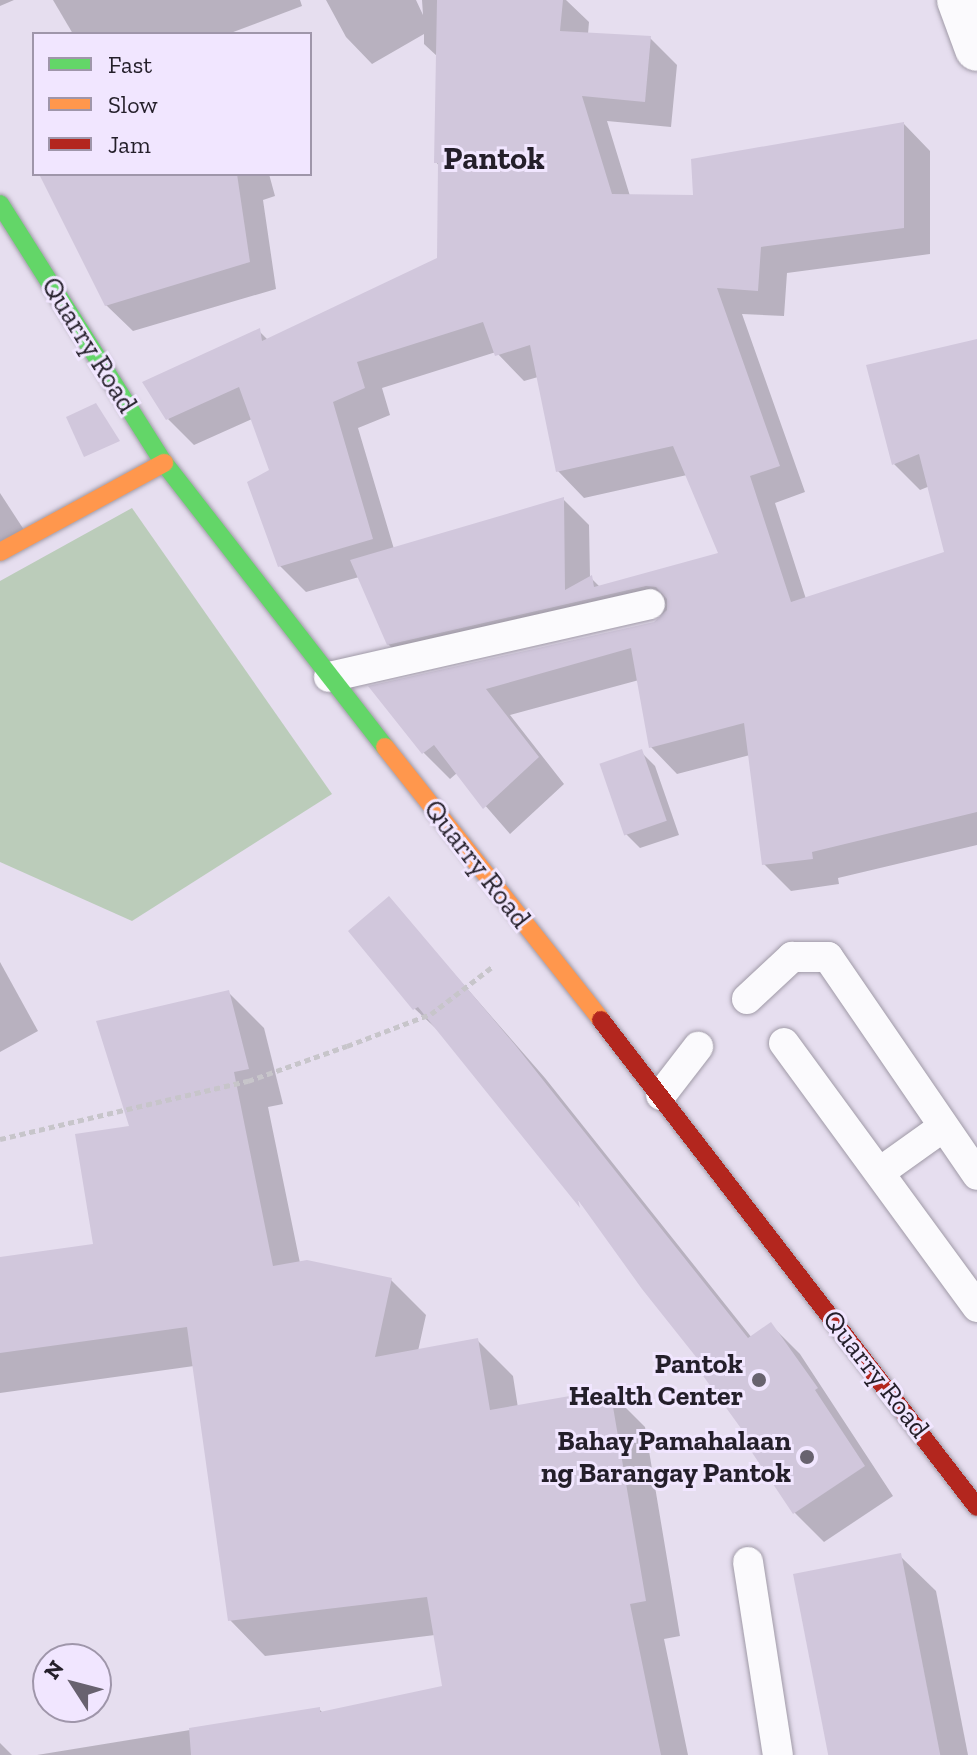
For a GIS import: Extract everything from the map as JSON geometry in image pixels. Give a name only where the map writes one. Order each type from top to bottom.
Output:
[{"type":"street","points":[[959,0],[977,49]]},
{"type":"street","name":"Quarry Road","points":[[0,204],[164,463],[329,677],[661,1095],[977,1507]]},
{"type":"street","points":[[0,552],[164,463]]},
{"type":"lane","points":[[329,677],[650,604]]},
{"type":"lane","points":[[747,999],[792,957],[828,957],[977,1175]]},
{"type":"lane","points":[[784,1043],[977,1307]]},
{"type":"lane","points":[[661,1095],[698,1047]]},
{"type":"lane","points":[[880,1172],[943,1127]]},
{"type":"lane","points":[[748,1562],[778,1755]]},
{"type":"path","points":[[0,1139],[248,1081],[361,1041],[431,1014],[534,935]]},
{"type":"green space","points":[[132,508],[332,794],[132,921],[0,862],[0,581]]},
{"type":"building","points":[[437,0],[563,0],[560,31],[651,36],[645,102],[582,96],[612,194],[693,195],[691,159],[904,122],[904,228],[761,247],[758,291],[717,288],[780,466],[750,476],[791,602],[944,552],[919,454],[892,465],[866,365],[977,339],[977,812],[812,852],[813,859],[762,865],[744,723],[649,748],[631,648],[486,689],[539,757],[483,809],[434,745],[422,754],[368,686],[654,622],[667,610],[667,599],[656,587],[646,586],[387,645],[350,560],[564,497],[565,590],[592,575],[594,587],[718,553],[673,446],[556,472],[530,345],[495,356],[483,322],[357,362],[365,388],[333,402],[373,539],[278,567],[247,482],[269,470],[239,387],[166,420],[142,382],[260,328],[262,341],[437,258],[438,163],[434,163]]},
{"type":"building","points":[[40,176],[237,176],[250,262],[105,306]]},
{"type":"building","points":[[96,403],[120,441],[84,457],[66,417]]},
{"type":"building","points":[[642,749],[667,821],[624,836],[599,764]]},
{"type":"building","points":[[389,896],[516,1046],[748,1338],[771,1322],[818,1388],[815,1390],[865,1466],[793,1514],[749,1448],[753,1445],[701,1373],[708,1372],[642,1289],[578,1200],[580,1208],[418,1007],[413,1010],[348,931]]},
{"type":"building","points":[[229,990],[249,1069],[234,1072],[273,1266],[307,1260],[392,1278],[375,1357],[478,1338],[490,1410],[610,1389],[646,1601],[630,1604],[661,1755],[191,1755],[189,1728],[320,1707],[320,1712],[442,1686],[427,1597],[228,1621],[187,1327],[0,1353],[0,1257],[93,1244],[75,1134],[129,1126],[96,1021]]},
{"type":"building","points":[[901,1553],[940,1755],[828,1755],[793,1574]]},
{"type":"traffic: fast","points":[[0,204],[164,463],[385,747]]},
{"type":"traffic: slow","points":[[0,552],[164,463]]},
{"type":"traffic: slow","points":[[385,747],[601,1020]]},
{"type":"traffic: jam","points":[[601,1020],[977,1507]]},
{"type":"place","name":"Pantok Health Center","points":[[759,1380]]},
{"type":"place","name":"Bahay Pamahalaan ng Barangay Pantok","points":[[807,1457]]},
{"type":"district","name":"Pantok","points":[[494,158]]}]
